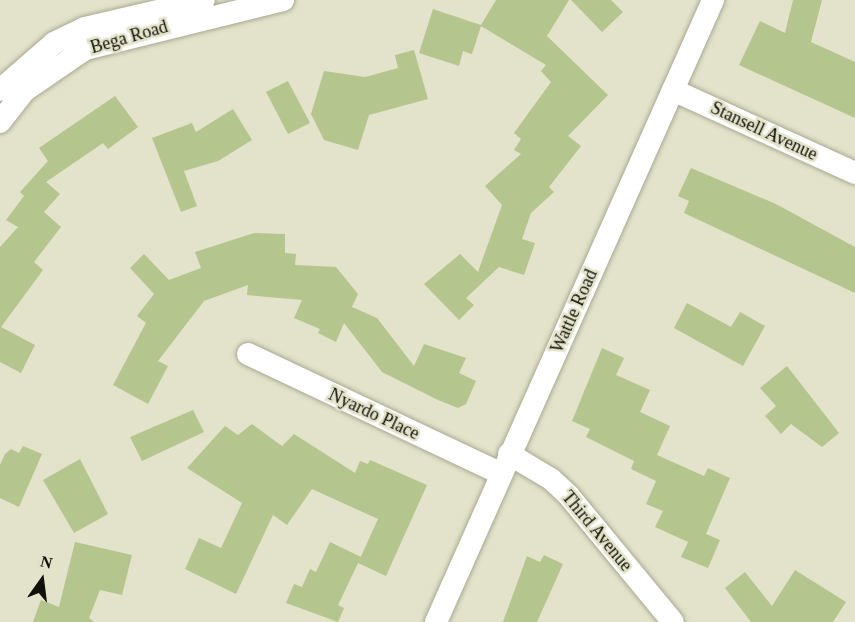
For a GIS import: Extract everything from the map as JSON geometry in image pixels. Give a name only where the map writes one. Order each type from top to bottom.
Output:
[{"type":"street","name":"Bega Road","points":[[0,90],[54,43],[86,28],[204,0]]},
{"type":"street","name":"Bega Road","points":[[0,122],[24,91],[85,49],[283,0]]},
{"type":"street","name":"Wattle Road","points":[[436,622],[504,464],[713,0]]},
{"type":"street","name":"Stansell Avenue","points":[[673,90],[855,173]]},
{"type":"street","name":"Nyardo Place","points":[[248,354],[504,464]]},
{"type":"street","name":"Third Avenue","points":[[504,464],[569,496],[673,622]]},
{"type":"building","points":[[496,0],[569,0],[547,36],[608,95],[568,136],[581,146],[549,187],[554,192],[531,213],[522,239],[535,243],[524,275],[499,267],[466,298],[474,305],[459,320],[424,284],[460,254],[478,272],[502,205],[485,186],[521,154],[514,150],[521,139],[514,133],[551,82],[541,71],[546,65],[481,26],[472,54],[463,51],[459,66],[419,53],[433,9],[481,25]]},
{"type":"building","points":[[571,0],[611,0],[623,12],[602,32]]},
{"type":"building","points":[[793,0],[822,0],[811,42],[855,62],[855,118],[739,65],[760,21],[785,33]]},
{"type":"building","points":[[414,50],[428,99],[369,115],[358,150],[324,140],[311,114],[324,71],[365,77],[398,68],[395,55]]},
{"type":"building","points":[[288,81],[310,123],[288,134],[266,92]]},
{"type":"building","points":[[115,96],[138,127],[108,149],[103,143],[46,182],[60,194],[44,212],[61,227],[34,262],[43,270],[1,327],[35,345],[21,373],[0,362],[0,247],[18,227],[6,220],[24,196],[20,192],[48,161],[39,148]]},
{"type":"building","points":[[233,109],[252,140],[218,161],[184,171],[197,206],[181,212],[152,138],[192,123],[196,132]]},
{"type":"building","points":[[691,168],[776,204],[855,247],[855,293],[684,213],[689,201],[678,196]]},
{"type":"building","points":[[254,233],[285,234],[285,253],[296,254],[295,265],[336,267],[358,294],[352,307],[377,318],[414,366],[424,344],[466,358],[459,373],[476,381],[466,404],[458,408],[382,372],[344,323],[336,342],[318,333],[320,329],[294,318],[302,300],[247,295],[248,285],[204,301],[158,361],[168,366],[148,404],[113,385],[146,323],[137,316],[154,294],[130,268],[144,254],[169,280],[201,268],[195,252]]},
{"type":"building","points":[[687,303],[731,327],[740,312],[765,326],[743,366],[674,328]]},
{"type":"building","points":[[602,348],[624,358],[616,375],[650,390],[640,412],[670,426],[657,455],[704,476],[708,468],[730,478],[706,534],[720,540],[708,568],[681,557],[688,542],[655,527],[663,511],[646,504],[656,481],[631,469],[634,461],[586,437],[590,429],[572,421]]},
{"type":"building","points":[[787,366],[839,433],[822,447],[791,424],[781,434],[765,416],[776,406],[760,388]]},
{"type":"building","points":[[193,410],[204,432],[142,461],[130,437]]},
{"type":"building","points":[[252,424],[282,446],[294,434],[355,473],[360,461],[368,464],[370,460],[427,485],[386,576],[358,563],[378,519],[312,489],[287,525],[273,515],[236,594],[185,569],[199,538],[221,548],[242,503],[187,468],[225,426],[238,435]]},
{"type":"building","points":[[23,446],[42,454],[19,507],[0,498],[0,465],[5,454],[11,449],[19,453]]},
{"type":"building","points":[[80,459],[108,514],[74,533],[43,480]]},
{"type":"building","points":[[75,542],[132,555],[122,595],[100,590],[89,618],[94,622],[33,622],[41,600],[59,607]]},
{"type":"building","points":[[330,542],[361,557],[338,605],[344,608],[338,622],[286,603],[294,584],[302,587],[310,569],[316,572]]},
{"type":"building","points":[[544,555],[563,564],[537,622],[503,622],[527,556],[540,562]]},
{"type":"building","points":[[795,570],[846,602],[833,622],[751,622],[725,588],[745,572],[772,606]]}]
